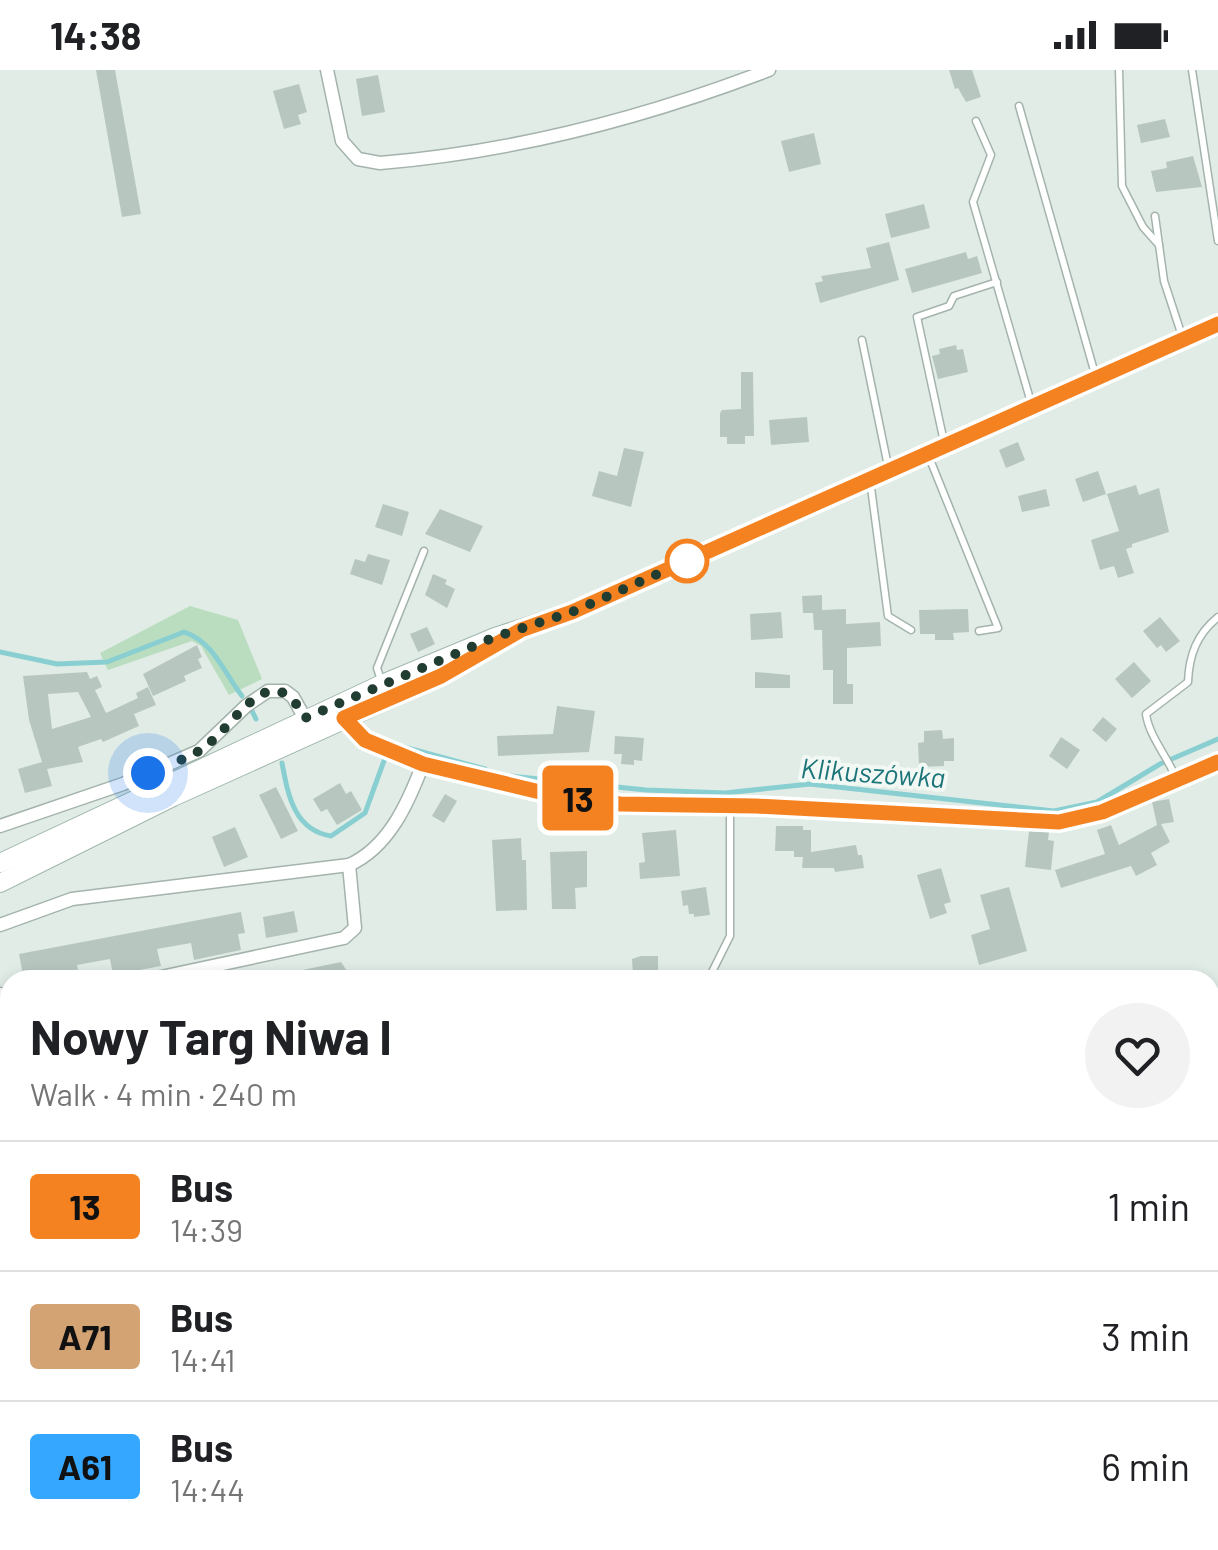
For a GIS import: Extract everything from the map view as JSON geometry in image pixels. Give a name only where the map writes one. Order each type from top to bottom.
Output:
[{"type":"main road","points":[[0,863],[385,692],[495,637],[572,612],[1218,324]]},
{"type":"main road","points":[[0,883],[308,726]]},
{"type":"street","points":[[327,70],[342,141],[358,159],[380,164],[527,143],[585,130],[769,70]]},
{"type":"street","points":[[0,826],[107,790],[199,751],[246,706],[268,692],[285,691],[308,726]]},
{"type":"street","points":[[341,711],[365,740],[423,764],[540,792],[620,804],[730,805],[1059,822],[1102,812],[1174,774],[1218,762]]},
{"type":"street","points":[[0,925],[72,899],[349,866],[383,840],[410,799],[423,764]]},
{"type":"street","points":[[194,970],[344,938],[355,928],[349,866]]},
{"type":"lane","points":[[1120,70],[1122,186],[1143,228],[1159,245]]},
{"type":"lane","points":[[1192,70],[1218,241]]},
{"type":"lane","points":[[1019,106],[1096,379]]},
{"type":"lane","points":[[976,121],[990,154],[973,202],[1032,407]]},
{"type":"lane","points":[[1155,216],[1164,282],[1183,340]]},
{"type":"lane","points":[[979,631],[998,628],[936,450],[917,316],[949,306],[954,296],[997,282]]},
{"type":"lane","points":[[862,340],[889,471]]},
{"type":"lane","points":[[870,480],[888,616],[911,630]]},
{"type":"lane","points":[[385,692],[377,668],[424,551]]},
{"type":"lane","points":[[1174,774],[1163,747],[1148,730],[1146,714],[1188,682],[1189,660],[1205,628],[1218,617]]},
{"type":"lane","points":[[713,970],[730,936],[730,805]]},
{"type":"green space","points":[[190,606],[238,620],[262,679],[229,695],[201,646],[192,641],[108,670],[100,653]]},
{"type":"building","points":[[96,70],[115,70],[141,214],[122,217]]},
{"type":"building","points":[[949,70],[972,70],[981,97],[966,102],[955,89]]},
{"type":"building","points":[[378,75],[385,112],[362,116],[356,79]]},
{"type":"building","points":[[299,84],[307,112],[298,115],[301,124],[284,129],[273,91]]},
{"type":"building","points":[[1165,119],[1170,137],[1141,143],[1137,125]]},
{"type":"building","points":[[814,133],[821,164],[789,172],[781,141]]},
{"type":"building","points":[[1193,156],[1202,187],[1156,192],[1151,171],[1167,168],[1166,162]]},
{"type":"building","points":[[924,204],[930,228],[891,238],[885,214]]},
{"type":"building","points":[[889,242],[899,280],[820,303],[815,283],[823,281],[821,276],[871,268],[866,248]]},
{"type":"building","points":[[966,252],[968,259],[977,256],[982,273],[912,293],[905,269]]},
{"type":"building","points":[[956,345],[957,350],[963,349],[968,372],[938,379],[932,356],[940,354],[939,349]]},
{"type":"building","points":[[741,372],[753,372],[754,436],[745,436],[745,444],[727,444],[727,437],[720,437],[720,413],[741,409]]},
{"type":"building","points":[[807,417],[809,442],[771,445],[769,420]]},
{"type":"building","points":[[1018,442],[1025,460],[1006,468],[999,450]]},
{"type":"building","points":[[624,448],[644,452],[631,507],[592,496],[599,471],[617,476]]},
{"type":"building","points":[[1098,471],[1106,494],[1083,502],[1075,479]]},
{"type":"building","points":[[1136,485],[1139,495],[1159,488],[1169,532],[1126,549],[1134,573],[1118,578],[1114,566],[1100,570],[1091,540],[1119,531],[1107,494]]},
{"type":"building","points":[[1046,489],[1050,506],[1022,512],[1018,496]]},
{"type":"building","points":[[383,504],[409,512],[402,536],[375,527]]},
{"type":"building","points":[[440,509],[483,526],[470,552],[425,534]]},
{"type":"building","points":[[368,554],[390,560],[382,585],[350,574],[355,559],[365,562]]},
{"type":"building","points":[[433,574],[455,589],[447,608],[425,595]]},
{"type":"building","points":[[822,595],[822,610],[846,609],[846,624],[880,622],[881,646],[847,648],[847,684],[853,684],[853,704],[833,704],[833,670],[823,670],[822,630],[814,630],[813,613],[803,613],[802,596]]},
{"type":"building","points":[[968,609],[969,632],[953,633],[954,640],[935,640],[935,634],[920,634],[919,610]]},
{"type":"building","points":[[781,612],[783,638],[751,640],[750,614]]},
{"type":"building","points":[[1160,617],[1180,641],[1166,652],[1161,645],[1157,648],[1143,631]]},
{"type":"building","points":[[427,627],[435,644],[418,652],[410,634]]},
{"type":"building","points":[[197,645],[202,668],[184,676],[186,681],[153,696],[143,674]]},
{"type":"building","points":[[1134,662],[1151,681],[1132,698],[1115,679]]},
{"type":"building","points":[[87,672],[90,679],[97,676],[102,687],[95,690],[106,713],[138,698],[136,693],[148,687],[156,705],[134,714],[139,726],[103,742],[101,739],[78,747],[83,762],[47,769],[52,786],[25,793],[18,769],[42,762],[29,720],[23,676]],"holes":[[[78,692],[91,717],[52,729],[48,694]]]},
{"type":"building","points":[[755,672],[790,675],[790,688],[755,688]]},
{"type":"building","points":[[557,706],[595,711],[589,752],[498,756],[497,736],[553,734]]},
{"type":"building","points":[[1103,717],[1117,729],[1106,742],[1092,730]]},
{"type":"building","points":[[942,730],[943,739],[954,738],[954,761],[944,761],[944,766],[919,767],[918,743],[924,742],[924,731]]},
{"type":"building","points":[[615,736],[644,738],[642,761],[621,764],[622,754],[614,754]]},
{"type":"building","points":[[1061,737],[1080,750],[1067,769],[1049,756]]},
{"type":"building","points":[[340,783],[346,794],[351,791],[362,810],[337,825],[327,809],[321,812],[313,799]]},
{"type":"building","points":[[276,787],[298,831],[281,839],[259,795]]},
{"type":"building","points":[[445,794],[457,801],[444,823],[432,816]]},
{"type":"building","points":[[1169,799],[1174,822],[1161,824],[1170,842],[1151,853],[1157,865],[1136,876],[1131,866],[1061,888],[1055,870],[1105,854],[1097,830],[1111,825],[1119,845],[1157,825],[1152,802]]},
{"type":"building","points":[[776,826],[803,826],[803,830],[811,830],[811,852],[856,845],[864,868],[835,872],[834,868],[802,868],[803,857],[794,857],[794,851],[775,851]]},
{"type":"building","points":[[235,827],[248,857],[224,867],[212,837]]},
{"type":"building","points":[[676,830],[680,876],[640,879],[639,863],[645,862],[642,833]]},
{"type":"building","points":[[1029,831],[1049,832],[1048,840],[1054,841],[1051,870],[1025,867]]},
{"type":"building","points":[[521,838],[522,860],[526,860],[527,910],[496,911],[492,840]]},
{"type":"building","points":[[587,851],[587,887],[575,888],[576,909],[552,909],[550,852]]},
{"type":"building","points":[[941,868],[951,902],[944,904],[947,913],[930,919],[917,875]]},
{"type":"building","points":[[706,887],[710,915],[694,917],[689,914],[688,905],[683,906],[681,891]]},
{"type":"building","points":[[1009,887],[1027,951],[979,965],[971,935],[990,929],[980,895]]},
{"type":"building","points":[[294,911],[298,932],[266,938],[263,917]]},
{"type":"building","points":[[241,912],[245,933],[238,934],[241,950],[194,960],[191,943],[157,949],[161,966],[140,970],[112,970],[110,959],[77,965],[78,970],[22,970],[19,954]]},
{"type":"building","points":[[658,956],[658,970],[633,970],[632,959]]},
{"type":"building","points":[[341,962],[346,970],[302,970]]},
{"type":"waterway","name":"Klikuszówka","points":[[0,652],[57,664],[107,662],[184,632],[211,651],[242,696]]},
{"type":"waterway","name":"Klikuszówka","points":[[252,711],[256,719]]},
{"type":"waterway","name":"Klikuszówka","points":[[510,776],[646,790],[725,793],[810,784],[1054,811],[1097,802],[1160,764],[1218,739]]},
{"type":"waterway","name":"Klikuszówka","points":[[404,747],[485,769]]},
{"type":"waterway","name":"Klikuszówka","points":[[282,763],[290,799],[301,819],[309,827],[331,836],[365,813],[385,758]]},
{"type":"bus line","name":"13","points":[[1218,324],[572,612],[521,630],[441,676],[344,718],[365,740],[423,764],[540,792],[620,804],[756,806],[1059,822],[1102,812],[1218,762]]},
{"type":"route","points":[[148,773],[199,751],[246,706],[273,690],[285,691],[292,697],[305,718],[495,637],[572,612],[687,561]]}]
